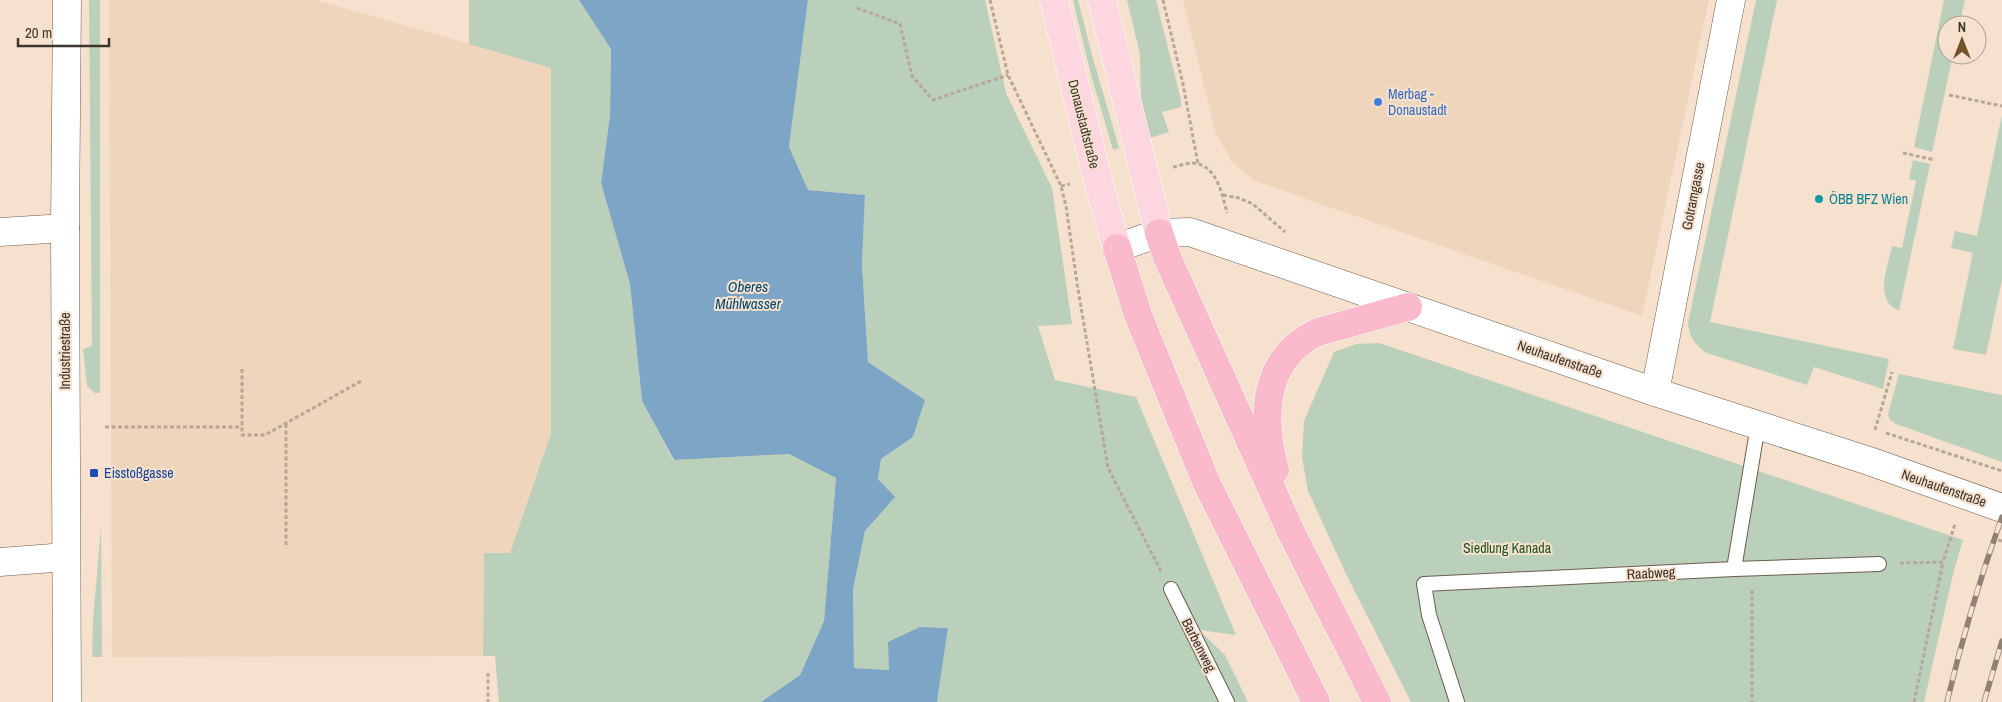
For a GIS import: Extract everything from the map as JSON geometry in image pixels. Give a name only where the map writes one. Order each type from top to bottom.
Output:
[{"type":"highway","points":[[1159,233],[1167,257],[1291,532],[1376,702]]},
{"type":"highway","points":[[1117,248],[1138,315],[1207,484],[1316,702]]},
{"type":"highway","points":[[1291,532],[1270,451],[1266,421],[1271,383],[1290,351],[1306,338],[1324,330],[1408,307]]},
{"type":"main road","name":"Donaustadtstraße","points":[[1054,0],[1098,181],[1117,248]]},
{"type":"main road","points":[[1102,0],[1159,233]]},
{"type":"street","name":"Industriestraße","points":[[67,0],[65,228],[67,702]]},
{"type":"street","name":"Gotramgasse","points":[[1655,392],[1731,0]]},
{"type":"street","points":[[0,232],[65,228]]},
{"type":"street","name":"Neuhaufenstraße","points":[[1117,248],[1159,233],[1190,232],[1655,392],[2002,508]]},
{"type":"street","points":[[0,562],[66,558]]},
{"type":"lane","points":[[1734,569],[1758,425]]},
{"type":"lane","name":"Raabweg","points":[[1457,702],[1429,615],[1424,584],[1752,568],[1880,564]]},
{"type":"lane","name":"Barbenweg","points":[[1171,589],[1227,702]]},
{"type":"path","points":[[990,0],[1008,75],[1061,186],[1066,206],[1078,293],[1108,468],[1171,589]]},
{"type":"path","points":[[1163,0],[1183,84],[1198,164]]},
{"type":"path","points":[[857,8],[900,24],[912,76],[933,100],[1008,75]]},
{"type":"path","points":[[1949,95],[2002,106]]},
{"type":"path","points":[[1903,153],[1935,160]]},
{"type":"path","points":[[1164,168],[1192,164],[1205,166],[1214,174],[1229,219]]},
{"type":"path","points":[[1222,195],[1239,198],[1253,204],[1283,231],[1289,234]]},
{"type":"path","points":[[242,369],[242,435],[265,435],[363,380]]},
{"type":"path","points":[[1875,430],[1892,372]]},
{"type":"path","points":[[286,424],[286,546]]},
{"type":"path","points":[[105,427],[242,427]]},
{"type":"path","points":[[1914,702],[1943,562],[1955,524]]},
{"type":"path","points":[[1880,564],[1943,562]]},
{"type":"path","points":[[1752,568],[1752,702]]},
{"type":"path","points":[[488,673],[488,702]]},
{"type":"shaded area","points":[[109,0],[315,0],[551,67],[551,433],[510,553],[484,554],[483,656],[112,657]]},
{"type":"shaded area","points":[[1183,0],[1709,0],[1642,316],[1255,181],[1233,163],[1216,134]]},
{"type":"green space","points":[[89,0],[100,0],[100,393],[95,393],[87,386],[83,349],[92,346]]},
{"type":"green space","points":[[469,0],[579,0],[611,48],[610,115],[601,183],[630,284],[642,401],[673,460],[789,454],[836,478],[824,621],[800,675],[761,702],[499,702],[495,656],[483,656],[484,553],[510,553],[551,433],[551,68],[469,44]]},
{"type":"green space","points":[[808,0],[985,0],[1006,93],[1052,188],[1072,324],[1038,326],[1055,380],[1136,397],[1236,635],[1199,630],[1225,655],[1248,702],[937,702],[948,628],[920,627],[889,670],[854,668],[853,589],[865,531],[894,497],[878,479],[881,459],[913,437],[925,400],[868,362],[862,265],[865,195],[808,190],[789,147]]},
{"type":"green space","points":[[1073,0],[1078,0],[1119,148],[1113,150],[1090,71]]},
{"type":"green space","points":[[1127,0],[1156,0],[1181,100],[1181,107],[1162,112],[1169,132],[1150,138],[1141,109],[1140,54]]},
{"type":"green space","points":[[1756,0],[1777,0],[1710,322],[1889,359],[1883,389],[1814,367],[1807,385],[1707,353],[1691,337],[1688,323]]},
{"type":"green space","points":[[1944,0],[1965,0],[1961,15],[1941,15]]},
{"type":"green space","points":[[1937,34],[1937,65],[1951,65],[1932,152],[1914,147]]},
{"type":"green space","points":[[2002,115],[2002,279],[1986,355],[1953,349],[1973,253],[1951,248],[1955,231],[1977,236]]},
{"type":"green space","points":[[1913,160],[1930,164],[1899,311],[1891,306],[1886,299],[1884,282],[1892,246],[1902,248],[1916,181],[1909,179]]},
{"type":"green space","name":"Siedlung Kanada","points":[[1379,343],[1963,540],[1954,570],[1924,702],[1411,702],[1347,576],[1308,491],[1302,457],[1304,421],[1334,352],[1356,344]]},
{"type":"green space","points":[[1899,374],[2002,395],[2002,462],[1896,424],[1890,420],[1888,414]]},
{"type":"green space","points":[[101,526],[102,657],[92,657],[93,621]]},
{"type":"water","name":"Oberes Mühlwasser","points":[[579,0],[808,0],[789,147],[808,190],[865,195],[862,265],[868,362],[925,400],[913,437],[881,459],[878,479],[895,497],[865,531],[853,589],[854,668],[889,670],[888,642],[920,627],[948,628],[937,702],[761,702],[800,675],[824,621],[836,478],[789,454],[674,460],[642,401],[630,284],[601,183],[610,115],[611,49]]},
{"type":"railway","points":[[1947,702],[1972,609],[2002,517]]},
{"type":"railway","points":[[1984,702],[2002,641]]},
{"type":"place","name":"Merbag - Donaustadt","points":[[1378,102]]},
{"type":"place","name":"ÖBB BFZ Wien","points":[[1819,199]]},
{"type":"place","name":"Eisstoßgasse","points":[[94,473]]}]
